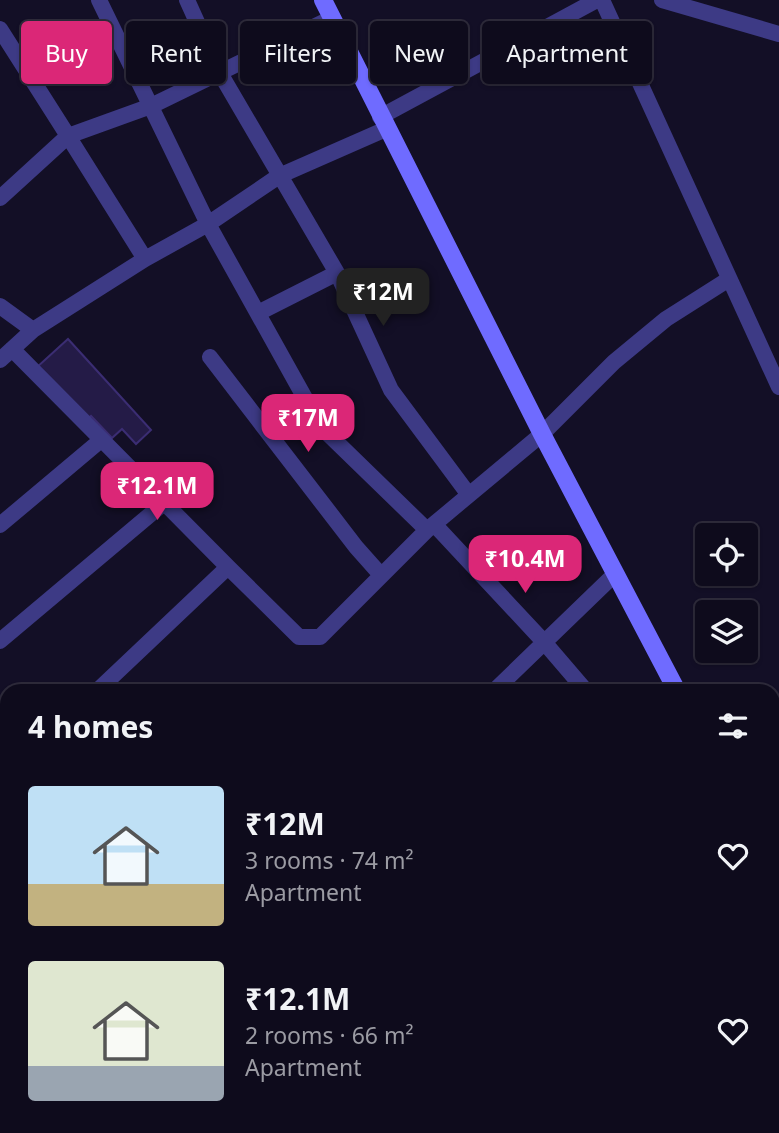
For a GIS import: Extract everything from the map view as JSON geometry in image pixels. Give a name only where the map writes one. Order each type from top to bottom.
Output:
[{"type":"street","points":[[99,0],[208,224],[321,426],[431,527],[544,642],[580,684]]},
{"type":"street","points":[[187,0],[196,21]]},
{"type":"street","points":[[323,0],[542,434],[673,684]]},
{"type":"street","points":[[597,0],[383,123],[279,176],[208,224],[145,259],[33,330],[6,354],[102,440],[299,637],[320,637],[380,574],[468,495],[542,434],[614,362],[666,320],[729,279]]},
{"type":"street","points":[[602,0],[778,382]]},
{"type":"street","points":[[662,0],[779,34]]},
{"type":"street","points":[[226,70],[332,18]]},
{"type":"street","points":[[0,29],[145,259]]},
{"type":"street","points":[[226,83],[338,273],[391,390],[468,495]]},
{"type":"street","points":[[2,192],[68,136],[151,106],[197,84]]},
{"type":"street","points":[[258,313],[338,273]]},
{"type":"street","points":[[0,306],[33,330]]},
{"type":"street","points":[[210,357],[356,547],[380,574]]},
{"type":"street","points":[[0,525],[102,440]]},
{"type":"street","points":[[0,640],[164,503]]},
{"type":"street","points":[[104,684],[228,567]]},
{"type":"street","points":[[501,684],[615,573]]},
{"type":"building","points":[[68,339],[151,430],[136,444],[122,429],[112,438],[91,416],[84,422],[36,368]]}]
